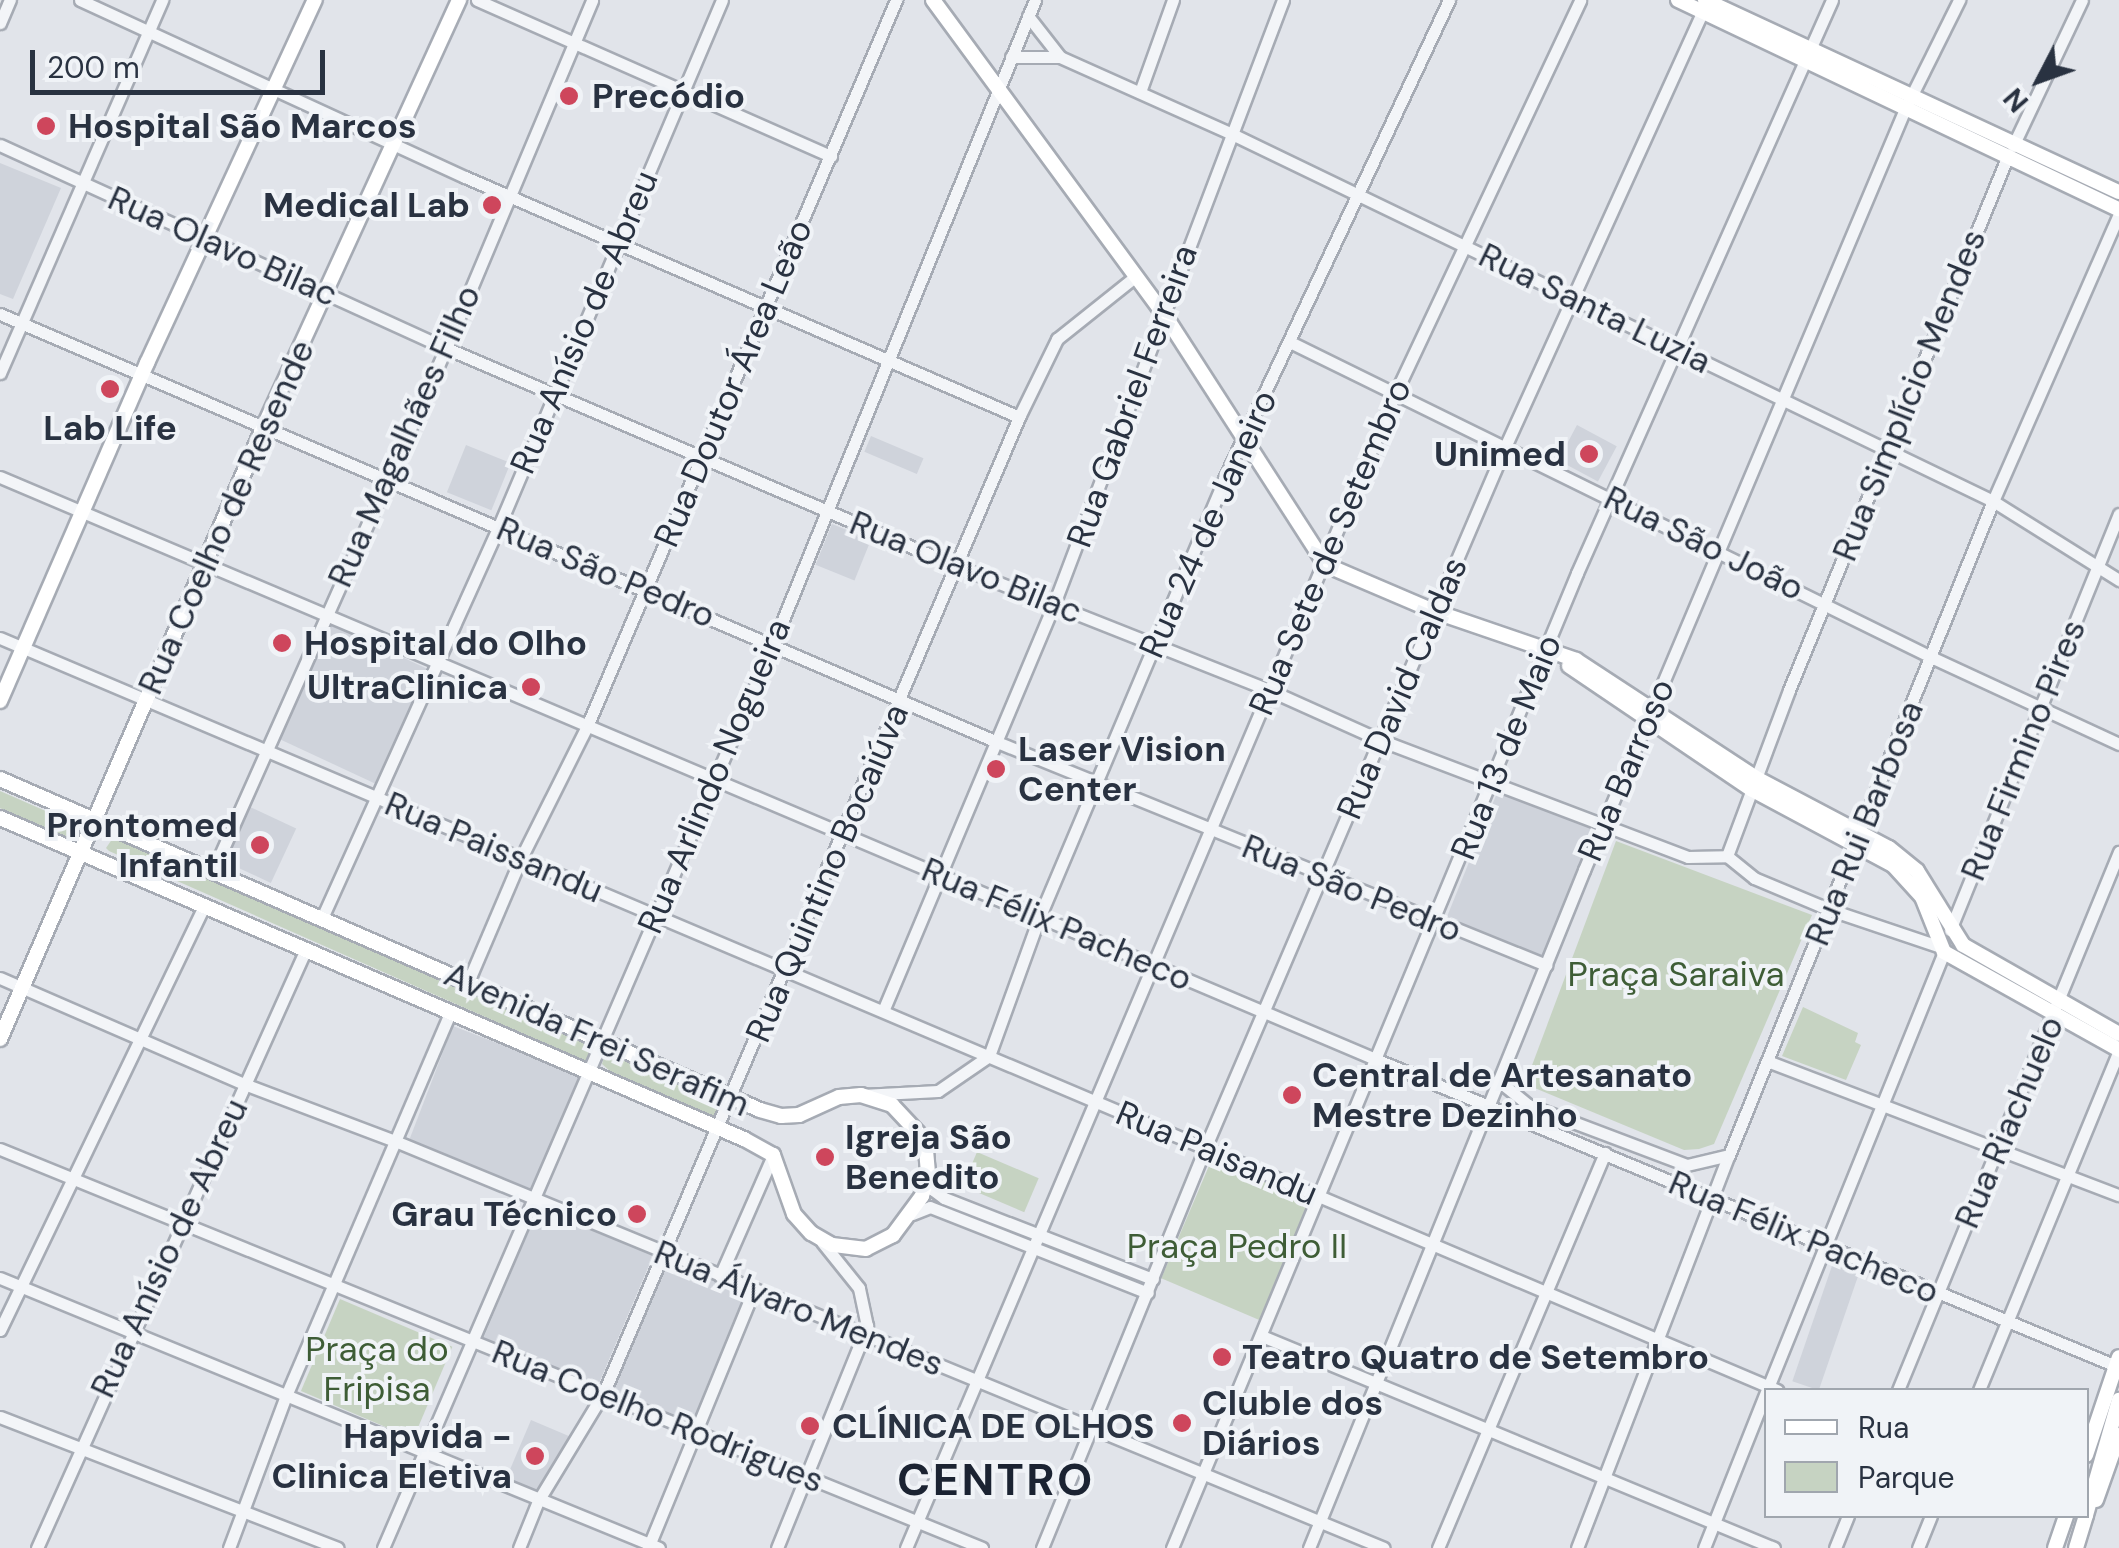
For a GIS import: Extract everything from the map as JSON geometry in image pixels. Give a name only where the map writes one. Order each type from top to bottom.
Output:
[{"type":"main road","points":[[0,702],[142,374],[315,0]]},
{"type":"main road","name":"Rua Coelho de Resende","points":[[0,1038],[264,426],[460,0]]},
{"type":"main road","points":[[933,0],[1164,314],[1326,565],[1436,612],[1576,660],[1754,784],[1858,839],[1906,876],[1922,897],[1943,949],[2119,1034]]},
{"type":"main road","points":[[1678,0],[1705,3],[2010,152],[2119,212]]},
{"type":"main road","points":[[2010,152],[2118,190]]},
{"type":"main road","name":"Avenida Frei Serafim","points":[[0,780],[731,1098],[781,1116],[799,1114],[839,1097],[861,1095]]},
{"type":"main road","name":"Avenida Frei Serafim","points":[[0,818],[773,1155],[786,1197],[811,1233]]},
{"type":"main road","points":[[1858,839],[1890,848],[1917,872],[1950,930],[1978,956],[2119,1050]]},
{"type":"main road","points":[[811,1233],[832,1245],[866,1249],[893,1234],[912,1214],[928,1174],[926,1150],[905,1116],[892,1105],[861,1095]]},
{"type":"main road","points":[[2089,1446],[2118,1361]]},
{"type":"main road","points":[[2089,1499],[2119,1400]]},
{"type":"main road","points":[[2089,1504],[2119,1435]]},
{"type":"main road","points":[[2055,1548],[2065,1518]]},
{"type":"main road","points":[[2076,1548],[2084,1518]]},
{"type":"street","points":[[0,23],[10,0]]},
{"type":"street","points":[[80,0],[392,144],[1019,418]]},
{"type":"street","points":[[0,373],[162,0]]},
{"type":"street","points":[[477,0],[831,156]]},
{"type":"street","name":"Rua Magalhães Filho","points":[[213,871],[446,348],[592,0]]},
{"type":"street","name":"Rua Anísio de Abreu","points":[[322,918],[499,526],[616,242],[722,0]]},
{"type":"street","name":"Rua Arlindo Nogueira","points":[[383,1548],[469,1340],[773,644],[1035,0]]},
{"type":"street","points":[[1140,92],[1173,0]]},
{"type":"street","name":"Rua Gabriel Ferreira","points":[[883,1011],[1054,604],[1283,0]]},
{"type":"street","name":"Rua 24 de Janeiro","points":[[989,1056],[1040,918],[1243,436],[1449,0]]},
{"type":"street","name":"Rua Sete de Setembro","points":[[906,1548],[1208,829],[1326,565],[1395,394],[1580,0]]},
{"type":"street","name":"Rua 13 de Maio","points":[[1172,1548],[1611,498],[1832,0]]},
{"type":"street","name":"Rua Barroso","points":[[1310,1548],[1719,550],[1908,104],[1960,0]]},
{"type":"street","name":"Rua Simplício Mendes","points":[[1727,856],[1825,601],[2010,152],[2082,0]]},
{"type":"street","name":"Rua Doutor Área Leão","points":[[468,982],[521,858],[588,724],[831,156],[892,1]]},
{"type":"street","name":"Rua David Caldas","points":[[1042,1548],[1321,876],[1505,448],[1705,3]]},
{"type":"street","name":"Rua Santa Luzia","points":[[1028,16],[1060,56]]},
{"type":"street","name":"Rua Santa Luzia","points":[[1011,57],[1060,56],[1232,134],[1575,296],[1886,452],[1993,501],[2119,580]]},
{"type":"street","name":"Rua Olavo Bilac","points":[[0,145],[446,348],[956,566],[1270,690],[1380,740],[1605,822],[1688,858],[1727,856]]},
{"type":"street","name":"Rua Rui Barbosa","points":[[1577,1548],[1729,1155],[1770,1062],[1993,501],[2119,212]]},
{"type":"street","name":"Rua Quintino Bocaiúva","points":[[519,1548],[538,1501],[604,1392],[1019,418],[1057,339],[1136,276]]},
{"type":"street","name":"Rua São Pedro","points":[[0,314],[646,587],[996,742],[1546,966]]},
{"type":"street","name":"Rua São João","points":[[1290,342],[1825,601],[1931,657],[2119,744]]},
{"type":"street","name":"Rua Félix Pacheco","points":[[0,477],[1936,1294],[2118,1361]]},
{"type":"street","name":"Rua Firmino Pires","points":[[1950,930],[2119,514]]},
{"type":"street","name":"Rua Paissandu","points":[[0,638],[989,1056]]},
{"type":"street","name":"Rua Riachuelo","points":[[1899,1388],[2119,852]]},
{"type":"street","points":[[1727,856],[1742,872],[1828,909],[1943,949],[1771,1388]]},
{"type":"street","points":[[0,1330],[204,906]]},
{"type":"street","name":"Rua Anísio de Abreu","points":[[36,1548],[79,1445],[306,949]]},
{"type":"street","name":"Rua Álvaro Mendes","points":[[0,978],[244,1084],[395,1141],[1384,1548]]},
{"type":"street","points":[[229,1548],[285,1398],[450,1013]]},
{"type":"street","points":[[1980,1388],[2119,1050]]},
{"type":"street","points":[[861,1095],[938,1091],[961,1080],[989,1056]]},
{"type":"street","name":"Rua Paisandu","points":[[989,1056],[1765,1388]]},
{"type":"street","points":[[1770,1062],[2119,1195]]},
{"type":"street","points":[[1500,1082],[1528,1105],[1687,1165],[1729,1155]]},
{"type":"street","name":"Rua Coelho Rodrigues","points":[[0,1149],[982,1548]]},
{"type":"street","points":[[1438,1548],[1605,1153]]},
{"type":"street","points":[[720,1276],[773,1155]]},
{"type":"street","points":[[928,1174],[936,1194],[1040,1234],[1148,1293]]},
{"type":"street","points":[[761,1184],[776,1188],[786,1197]]},
{"type":"street","points":[[912,1214],[930,1207],[1034,1248],[1153,1279]]},
{"type":"street","points":[[976,1225],[981,1211]]},
{"type":"street","points":[[777,1548],[864,1334],[859,1288],[840,1261],[811,1233]]},
{"type":"street","points":[[1128,1285],[1134,1271]]},
{"type":"street","points":[[0,1278],[652,1547],[754,1290]]},
{"type":"street","points":[[1262,1336],[1774,1548]]},
{"type":"street","points":[[1704,1548],[1764,1404]]},
{"type":"street","points":[[0,1417],[337,1548]]},
{"type":"street","points":[[1834,1548],[1847,1518]]},
{"type":"street","points":[[1918,1548],[1930,1518]]},
{"type":"shaded area","points":[[0,163],[61,188],[13,299],[0,294]]},
{"type":"shaded area","name":"Unimed","points":[[1577,425],[1617,446],[1598,481],[1558,460]]},
{"type":"shaded area","points":[[871,436],[923,458],[917,474],[864,452]]},
{"type":"shaded area","points":[[466,445],[511,463],[491,510],[447,492]]},
{"type":"shaded area","points":[[832,524],[871,540],[854,581],[816,565]]},
{"type":"shaded area","points":[[331,624],[430,670],[377,784],[278,738]]},
{"type":"shaded area","points":[[1499,788],[1598,828],[1546,958],[1447,918]]},
{"type":"shaded area","name":"Prontomed Infantil","points":[[250,807],[296,829],[271,883],[225,861]]},
{"type":"shaded area","points":[[453,1026],[583,1076],[538,1192],[409,1142]]},
{"type":"shaded area","points":[[539,1207],[653,1255],[598,1386],[484,1338]]},
{"type":"shaded area","points":[[663,1260],[749,1295],[697,1424],[611,1389]]},
{"type":"shaded area","points":[[1833,1263],[1859,1272],[1820,1388],[1812,1388],[1792,1381]]},
{"type":"shaded area","name":"Hapvida - Clinica Eletiva","points":[[531,1420],[569,1436],[544,1495],[506,1479]]},
{"type":"green space","points":[[0,791],[73,823],[75,841],[0,808]]},
{"type":"green space","points":[[115,835],[592,1042],[588,1058],[585,1061],[109,851],[106,848]]},
{"type":"green space","name":"Praça Saraiva","points":[[1616,841],[1812,915],[1714,1144],[1699,1149],[1684,1150],[1525,1084]]},
{"type":"green space","points":[[1803,1007],[1858,1033],[1855,1042],[1861,1045],[1846,1080],[1782,1056]]},
{"type":"green space","points":[[606,1051],[715,1097],[718,1112],[715,1117],[611,1072],[602,1064]]},
{"type":"green space","points":[[977,1152],[1039,1178],[1024,1212],[963,1186]]},
{"type":"green space","name":"Praça Pedro II","points":[[1214,1154],[1316,1197],[1263,1322],[1161,1278]]},
{"type":"green space","name":"Praça do Fripisa","points":[[340,1299],[452,1347],[413,1439],[301,1391]]},
{"type":"place","name":"Precódio","points":[[569,96]]},
{"type":"place","name":"Hospital São Marcos","points":[[46,126]]},
{"type":"place","name":"Medical Lab","points":[[492,205]]},
{"type":"place","name":"Lab Life","points":[[110,389]]},
{"type":"place","name":"Unimed","points":[[1589,454]]},
{"type":"place","name":"Hospital do Olho","points":[[282,643]]},
{"type":"place","name":"UltraClinica","points":[[531,687]]},
{"type":"place","name":"Laser Vision Center","points":[[996,769]]},
{"type":"place","name":"Prontomed Infantil","points":[[260,845]]},
{"type":"place","name":"Central de Artesanato Mestre Dezinho","points":[[1292,1095]]},
{"type":"place","name":"Igreja São Benedito","points":[[825,1157]]},
{"type":"place","name":"Grau Técnico","points":[[637,1214]]},
{"type":"place","name":"Teatro Quatro de Setembro","points":[[1222,1357]]},
{"type":"place","name":"Cluble dos Diários","points":[[1182,1423]]},
{"type":"place","name":"CLÍNICA DE OLHOS","points":[[810,1426]]},
{"type":"place","name":"Hapvida - Clinica Eletiva","points":[[535,1456]]},
{"type":"district","name":"CENTRO","points":[[996,1480]]}]
